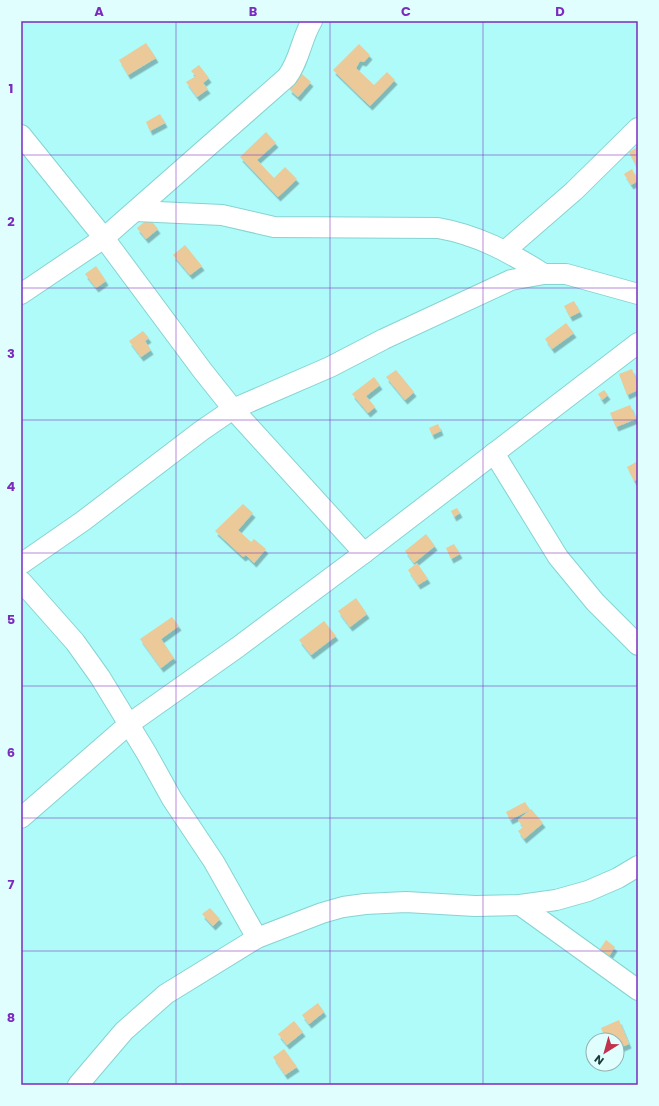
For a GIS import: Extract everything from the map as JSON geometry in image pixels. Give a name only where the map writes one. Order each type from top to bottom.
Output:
[{"type":"street","points":[[21,294],[104,238],[287,77],[298,59],[302,41],[312,21]]},
{"type":"street","points":[[506,250],[574,191],[638,128]]},
{"type":"street","points":[[21,135],[104,238],[202,370],[233,409],[364,553]]},
{"type":"street","points":[[136,211],[222,215],[274,227],[438,228],[461,232],[506,250],[544,274]]},
{"type":"street","points":[[21,564],[83,521],[201,431],[233,409],[330,367],[384,339],[511,280],[544,274],[566,274],[580,276],[638,294]]},
{"type":"street","points":[[21,818],[129,724],[238,647],[364,553],[638,343]]},
{"type":"street","points":[[494,453],[558,557],[595,602],[638,645]]},
{"type":"street","points":[[21,581],[75,642],[100,677],[172,799],[214,862],[257,938]]},
{"type":"street","points":[[78,1085],[124,1030],[166,994],[257,938],[322,913],[343,907],[365,904],[406,902],[475,906],[520,905],[556,900],[588,891],[618,878],[638,866]]},
{"type":"street","points":[[520,905],[638,990]]},
{"type":"building","points":[[146,43],[156,58],[128,75],[119,60]]},
{"type":"building","points":[[359,44],[370,55],[364,62],[360,61],[356,68],[374,85],[387,72],[395,80],[370,106],[333,70]]},
{"type":"building","points":[[199,65],[209,78],[203,83],[208,89],[197,97],[186,82],[196,76],[191,71]]},
{"type":"building","points":[[302,74],[311,82],[298,97],[289,89]]},
{"type":"building","points":[[160,114],[165,123],[150,131],[146,122]]},
{"type":"building","points":[[266,132],[276,143],[257,160],[274,178],[285,167],[297,179],[278,197],[240,157]]},
{"type":"building","points":[[638,147],[638,165],[636,166],[629,152]]},
{"type":"building","points":[[632,169],[638,181],[631,185],[624,174]]},
{"type":"building","points":[[149,218],[158,229],[146,239],[137,228]]},
{"type":"building","points":[[185,245],[202,266],[190,275],[173,255]]},
{"type":"building","points":[[96,266],[106,281],[96,288],[85,274]]},
{"type":"building","points":[[574,301],[580,312],[570,317],[564,306]]},
{"type":"building","points":[[566,323],[574,333],[552,349],[545,339]]},
{"type":"building","points":[[143,331],[149,338],[145,341],[151,350],[141,357],[129,341]]},
{"type":"building","points":[[632,369],[638,385],[638,390],[627,395],[619,374]]},
{"type":"building","points":[[396,370],[414,392],[405,400],[386,377]]},
{"type":"building","points":[[374,377],[380,385],[366,396],[375,407],[368,413],[352,394]]},
{"type":"building","points":[[604,390],[608,395],[602,400],[598,394]]},
{"type":"building","points":[[630,405],[636,419],[616,427],[610,413]]},
{"type":"building","points":[[438,424],[441,431],[432,435],[429,428]]},
{"type":"building","points":[[638,461],[638,479],[634,481],[627,467]]},
{"type":"building","points":[[243,504],[253,513],[238,530],[251,542],[254,539],[266,549],[254,563],[246,555],[243,557],[215,531]]},
{"type":"building","points":[[457,508],[460,513],[454,517],[451,511]]},
{"type":"building","points":[[426,534],[435,546],[414,563],[405,551]]},
{"type":"building","points":[[454,544],[460,554],[451,559],[446,548]]},
{"type":"building","points":[[417,563],[428,579],[418,585],[408,570]]},
{"type":"building","points":[[356,598],[367,614],[350,627],[338,611]]},
{"type":"building","points":[[172,617],[179,626],[161,639],[174,658],[161,668],[140,639]]},
{"type":"building","points":[[324,621],[336,636],[311,655],[299,640]]},
{"type":"building","points":[[525,802],[530,810],[510,820],[506,812]]},
{"type":"building","points":[[531,809],[543,823],[524,839],[518,831],[523,827],[518,820]]},
{"type":"building","points":[[210,908],[220,919],[213,926],[202,914]]},
{"type":"building","points":[[606,940],[615,947],[606,961],[596,955]]},
{"type":"building","points":[[318,1003],[324,1012],[309,1024],[302,1015]]},
{"type":"building","points":[[619,1020],[624,1032],[603,1032],[601,1028]]},
{"type":"building","points":[[294,1021],[303,1032],[287,1045],[278,1034]]},
{"type":"building","points":[[625,1034],[629,1044],[625,1046]]},
{"type":"building","points":[[284,1049],[297,1067],[285,1075],[273,1057]]}]
